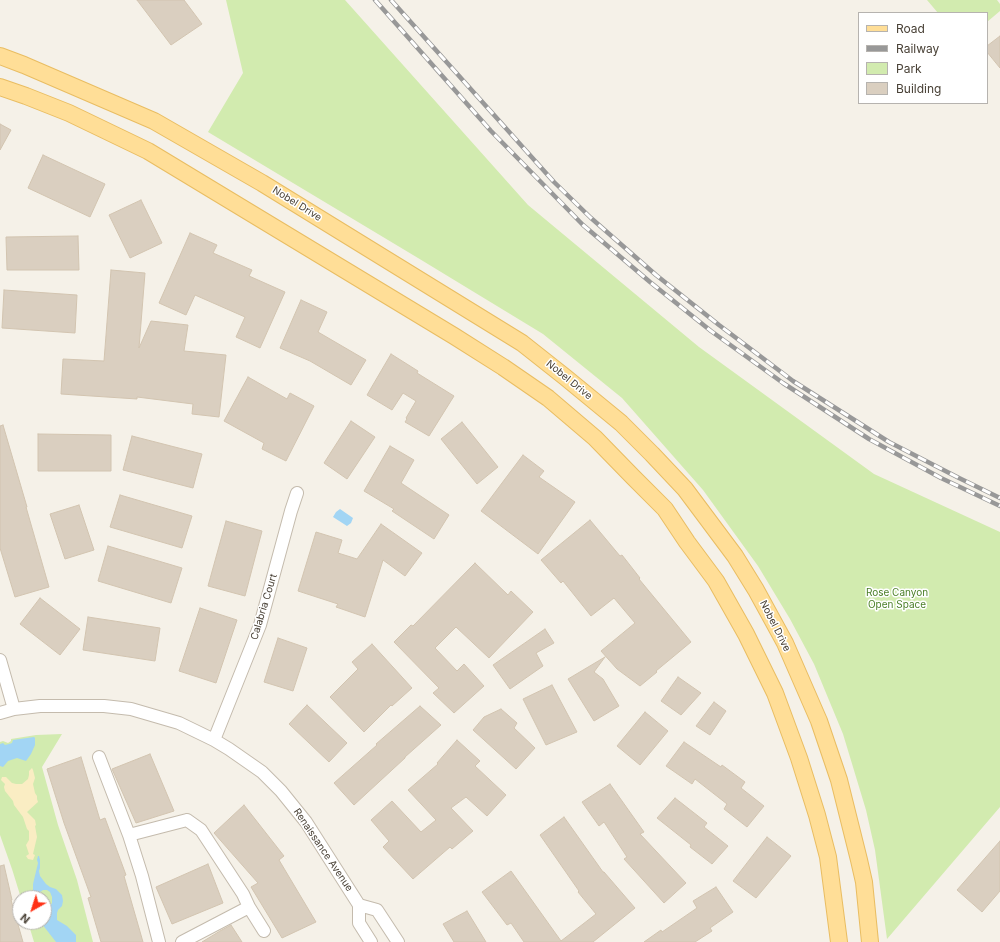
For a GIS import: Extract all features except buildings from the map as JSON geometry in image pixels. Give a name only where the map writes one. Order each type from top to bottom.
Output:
[{"type":"main road","name":"Nobel Drive","points":[[0,56],[154,121],[262,183],[522,343],[565,376],[621,423],[652,454],[685,489],[735,556],[756,590],[785,643],[819,721],[839,780],[864,882],[870,942]]},
{"type":"main road","points":[[0,87],[68,113],[148,151],[503,367],[548,398],[595,438],[664,509],[716,581],[746,634],[775,693],[800,758],[828,857],[839,942]]},
{"type":"street","name":"Calabria Court","points":[[214,740],[260,625],[297,494]]},
{"type":"street","points":[[0,660],[14,709]]},
{"type":"street","name":"Renaissance Avenue","points":[[0,713],[14,709],[59,705],[104,706],[131,709],[179,723],[214,740],[262,772],[281,791],[306,822],[359,905],[359,923],[371,942]]},
{"type":"street","points":[[99,757],[129,835],[142,876],[159,942]]},
{"type":"street","points":[[129,835],[189,816],[201,830],[243,894],[264,931]]},
{"type":"street","points":[[359,905],[377,910],[398,942]]},
{"type":"street","points":[[182,942],[249,907]]},
{"type":"green space","name":"Rose Canyon Open Space","points":[[226,0],[345,0],[528,205],[699,347],[874,474],[1000,532],[1000,807],[887,939],[875,850],[866,810],[843,734],[814,664],[790,619],[758,566],[703,490],[622,398],[543,334],[208,132],[243,73]]},
{"type":"green space","points":[[927,0],[997,0],[1000,4],[1000,11],[988,21],[988,12],[937,12]]},
{"type":"green space","points":[[62,734],[42,767],[58,825],[77,880],[93,942],[34,942],[30,930],[52,930],[52,890],[19,890],[0,835],[0,742],[3,741],[8,743],[11,739],[36,735]]},
{"type":"sand","points":[[32,768],[35,778],[33,784],[38,802],[27,812],[35,820],[36,825],[37,837],[33,860],[28,859],[26,856],[29,854],[26,845],[29,840],[29,831],[23,817],[5,791],[5,784],[1,780],[2,777],[6,777],[12,783],[22,784],[28,779],[29,771]]},
{"type":"water","points":[[340,509],[353,518],[351,523],[347,526],[333,517]]},
{"type":"water","points":[[34,737],[35,745],[26,761],[17,758],[8,761],[3,767],[0,766],[0,744],[3,743],[5,745],[12,743],[13,740]]},
{"type":"water","points":[[39,856],[40,876],[46,884],[56,889],[62,895],[62,906],[58,910],[57,920],[67,926],[76,935],[76,942],[56,942],[47,930],[52,930],[52,890],[33,890],[38,863],[37,860]]},
{"type":"railway","points":[[375,0],[491,131],[583,225],[650,282],[711,331],[783,383],[869,439],[941,478],[1000,506]]},
{"type":"railway","points":[[391,0],[554,182],[591,218],[656,275],[793,381],[889,442],[1000,498]]}]
